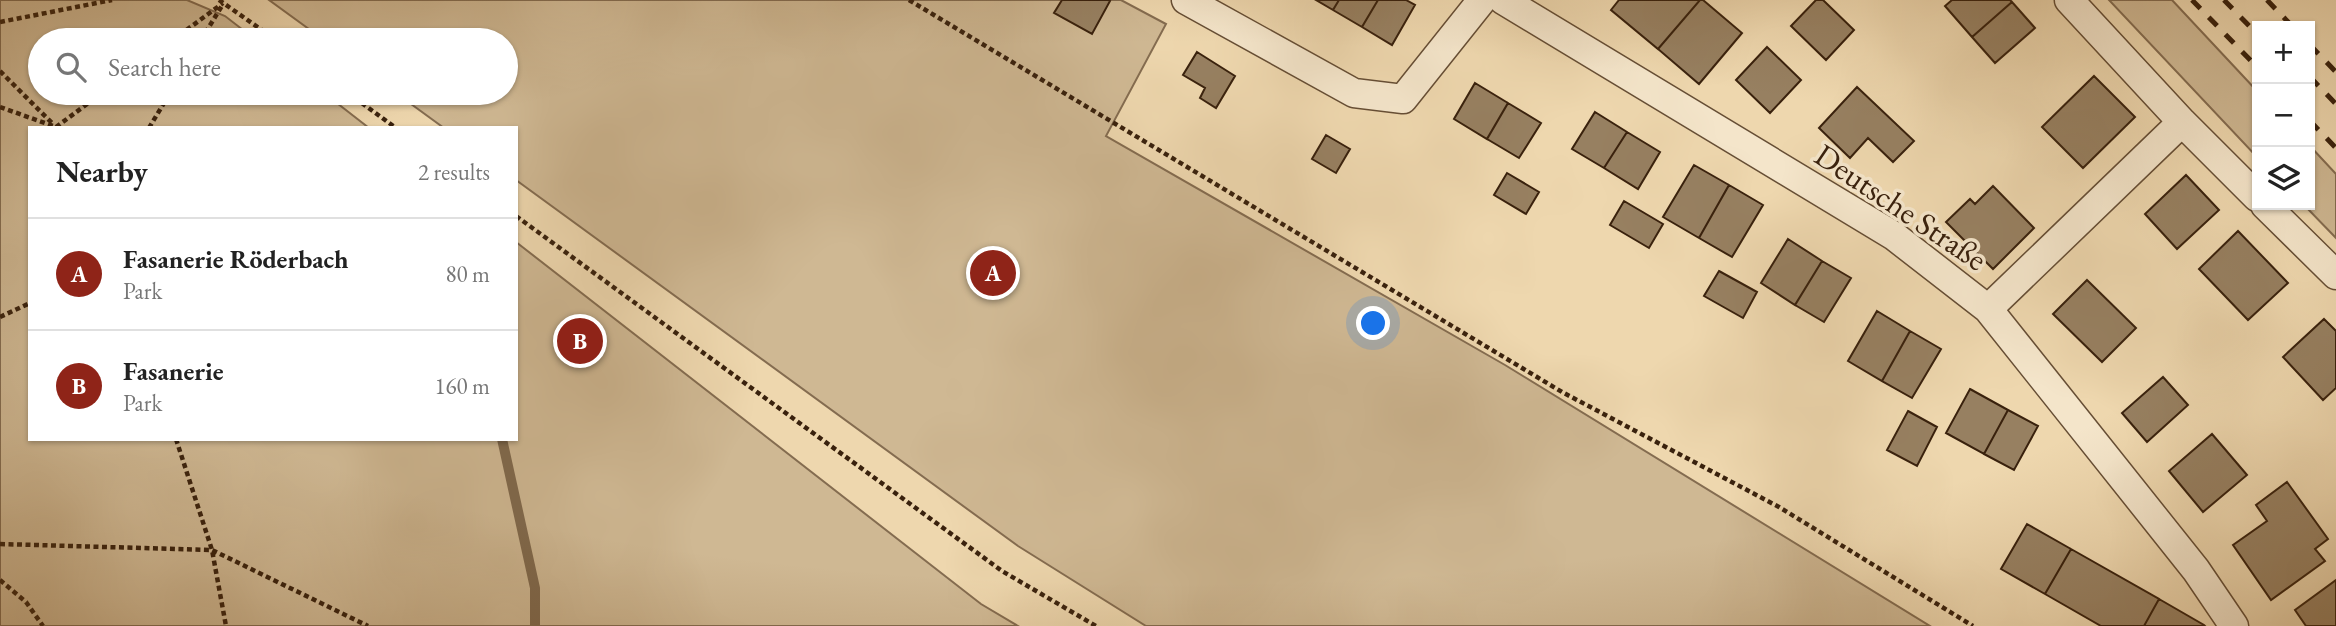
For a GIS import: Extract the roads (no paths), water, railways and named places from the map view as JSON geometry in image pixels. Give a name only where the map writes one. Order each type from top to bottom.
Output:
[{"type":"street","points":[[1186,0],[1354,93],[1403,99],[1482,0]]},
{"type":"street","name":"Deutsche Straße","points":[[1503,0],[1894,236],[1988,309],[2196,570],[2234,626]]},
{"type":"street","points":[[2069,0],[2182,122],[2252,192]]},
{"type":"street","points":[[1988,309],[2182,122]]},
{"type":"street","points":[[2270,210],[2336,275]]},
{"type":"waterway","points":[[502,441],[535,588],[535,626]]},
{"type":"railway","points":[[2192,0],[2252,62]]},
{"type":"railway","points":[[2224,0],[2252,29]]},
{"type":"railway","points":[[2267,0],[2287,21]]},
{"type":"railway","points":[[2315,50],[2336,72]]},
{"type":"railway","points":[[2315,82],[2336,104]]},
{"type":"railway","points":[[2315,126],[2336,148]]},
{"type":"place","name":"Fasanerie Röderbach","points":[[993,273]]},
{"type":"place","name":"Fasanerie","points":[[580,341]]}]
